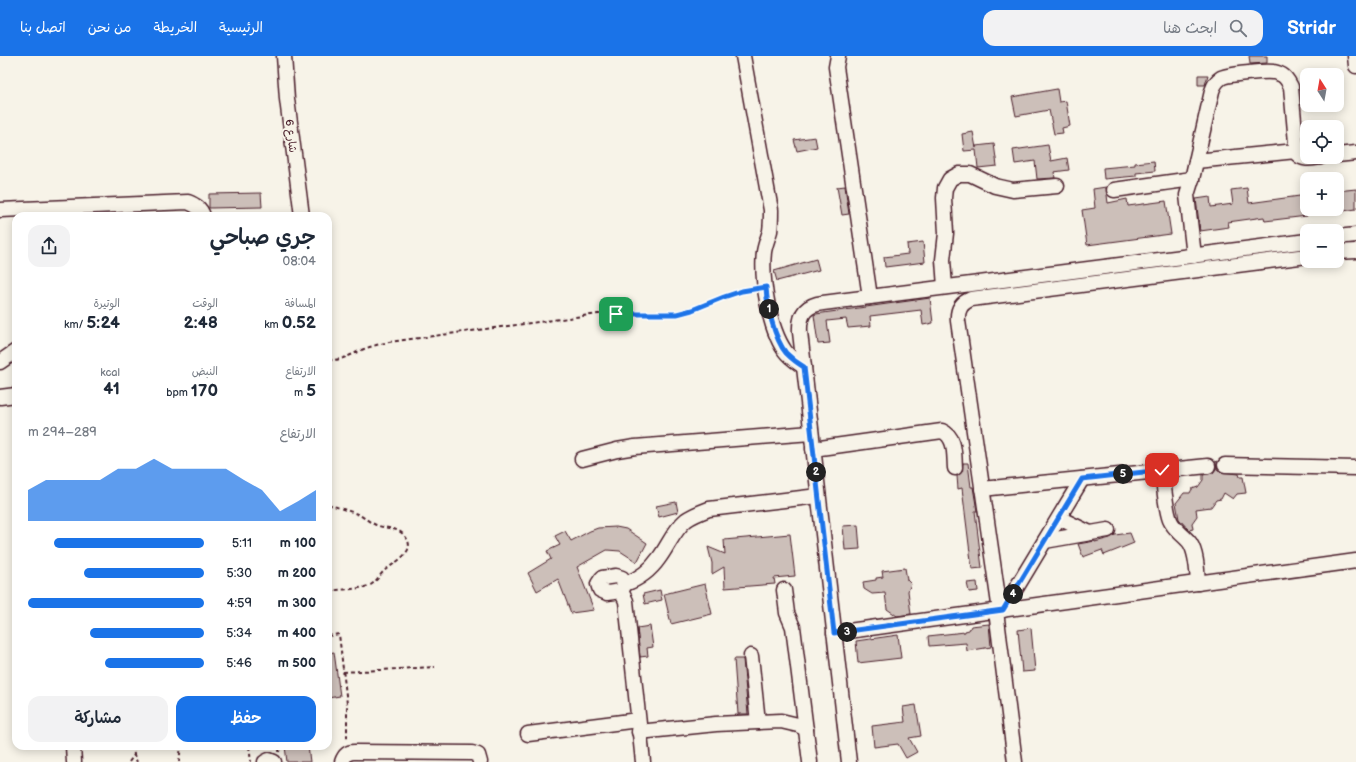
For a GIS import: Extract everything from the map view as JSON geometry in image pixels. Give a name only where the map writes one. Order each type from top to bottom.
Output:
[{"type":"street","name":"شارع 6","points":[[284,56],[286,99],[301,212]]},
{"type":"street","points":[[744,56],[771,210],[770,231],[764,251],[766,287],[770,314],[785,352],[804,367]]},
{"type":"street","points":[[838,56],[836,66],[870,297]]},
{"type":"street","points":[[1355,56],[1356,66]]},
{"type":"street","points":[[1194,256],[1187,200],[1188,190],[1192,179],[1213,86],[1220,78],[1229,75],[1274,72],[1281,74],[1288,80],[1292,87],[1296,151],[1300,156]]},
{"type":"street","points":[[1196,161],[1296,151]]},
{"type":"street","points":[[1344,154],[1356,153]]},
{"type":"street","points":[[945,287],[943,260],[946,233],[944,198],[945,188],[950,179],[960,174],[970,174],[995,186],[1013,190],[1057,186]]},
{"type":"street","points":[[1114,190],[1192,179]]},
{"type":"street","points":[[10,212],[188,202],[196,206],[202,212]]},
{"type":"street","points":[[1344,236],[1356,235]]},
{"type":"street","points":[[849,762],[799,323],[807,308],[814,304],[1300,242]]},
{"type":"street","points":[[1344,252],[1356,251]]},
{"type":"street","points":[[1015,762],[1000,610],[957,315],[961,305],[971,299],[1300,257]]},
{"type":"street","points":[[0,362],[12,354]]},
{"type":"street","points":[[0,397],[12,396]]},
{"type":"street","points":[[813,449],[942,431],[951,438],[955,468]]},
{"type":"street","points":[[582,459],[635,447],[811,432]]},
{"type":"street","points":[[1225,465],[1356,468]]},
{"type":"street","points":[[982,489],[1208,466]]},
{"type":"street","points":[[1162,470],[1169,517],[1172,525],[1192,547],[1198,583]]},
{"type":"street","points":[[1000,610],[1045,541],[1082,479]]},
{"type":"street","points":[[643,762],[626,600],[623,588],[653,567],[677,529],[686,520],[697,514],[709,509],[818,496]]},
{"type":"street","points":[[1059,518],[1090,533]]},
{"type":"street","points":[[1045,541],[1108,530]]},
{"type":"street","points":[[834,633],[1356,561]]},
{"type":"street","points":[[784,590],[786,613],[793,627],[810,762]]},
{"type":"street","points":[[751,656],[758,722]]},
{"type":"street","points":[[528,734],[639,726],[781,721],[790,722],[806,729]]},
{"type":"street","points":[[73,750],[74,762]]},
{"type":"street","points":[[345,758],[354,752],[472,753],[478,755],[480,762]]},
{"type":"street","points":[[265,762],[269,760],[274,762]]},
{"type":"path","points":[[332,361],[345,358],[377,344],[405,340],[598,314],[677,314],[692,310],[742,291],[766,287]]},
{"type":"path","points":[[332,505],[356,514],[375,524],[400,531],[406,537],[408,545],[406,554],[383,572],[375,583],[362,588],[332,590]]},
{"type":"path","points":[[332,635],[339,634],[347,704],[345,758]]},
{"type":"path","points":[[343,672],[435,667]]},
{"type":"path","points":[[134,750],[137,762]]},
{"type":"path","points":[[180,762],[181,750]]},
{"type":"path","points":[[250,750],[251,762]]},
{"type":"path","points":[[129,762],[134,754]]},
{"type":"building","points":[[1249,56],[1267,56],[1267,63],[1250,64]]},
{"type":"building","points":[[1198,75],[1208,75],[1205,85],[1198,85]]},
{"type":"building","points":[[1057,89],[1059,102],[1066,101],[1070,126],[1062,128],[1063,133],[1054,134],[1049,110],[1016,116],[1012,97]]},
{"type":"building","points":[[973,132],[976,148],[976,146],[994,144],[997,166],[978,168],[976,150],[964,151],[962,134]]},
{"type":"building","points":[[815,137],[817,147],[797,151],[794,140]]},
{"type":"building","points":[[1048,145],[1051,161],[1067,158],[1069,170],[1054,172],[1055,178],[1037,179],[1035,161],[1015,164],[1013,150]]},
{"type":"building","points":[[1154,161],[1155,171],[1136,173],[1136,176],[1104,179],[1103,168],[1135,165],[1135,163]]},
{"type":"building","points":[[845,186],[849,214],[842,215],[837,187]]},
{"type":"building","points":[[1106,187],[1108,203],[1127,199],[1128,206],[1166,201],[1171,234],[1087,245],[1082,210],[1095,208],[1093,189]]},
{"type":"building","points":[[1247,188],[1249,203],[1300,196],[1300,216],[1307,216],[1265,221],[1264,217],[1228,222],[1229,227],[1200,231],[1196,199],[1210,197],[1211,207],[1233,204],[1231,190]]},
{"type":"building","points":[[1356,189],[1356,209],[1344,211],[1344,190]]},
{"type":"building","points":[[261,193],[262,207],[209,208],[209,194]]},
{"type":"building","points":[[923,242],[925,262],[885,267],[884,257],[908,254],[907,244]]},
{"type":"building","points":[[816,259],[819,270],[777,281],[774,271]]},
{"type":"building","points":[[930,298],[933,323],[923,325],[921,310],[870,316],[871,326],[848,328],[846,319],[827,321],[830,343],[818,344],[814,315],[816,314]]},
{"type":"building","points":[[1217,461],[1217,469],[1221,472],[1239,474],[1240,477],[1243,477],[1246,493],[1237,494],[1233,499],[1224,493],[1221,499],[1216,500],[1211,507],[1196,509],[1197,516],[1192,523],[1193,529],[1189,530],[1179,519],[1176,503],[1184,493],[1190,493],[1192,489],[1198,487],[1203,480],[1203,475],[1213,473],[1216,469],[1215,462]]},
{"type":"building","points":[[963,463],[968,463],[971,487],[973,487],[977,511],[975,511],[982,568],[972,569],[962,488],[958,489],[957,476],[962,472]]},
{"type":"building","points":[[676,502],[678,512],[659,517],[656,506]]},
{"type":"building","points":[[858,525],[860,549],[845,550],[843,526]]},
{"type":"building","points":[[616,527],[626,529],[647,543],[637,562],[620,551],[607,550],[577,567],[594,610],[571,613],[558,579],[537,591],[528,573],[551,559],[547,551],[560,545],[555,536],[565,531],[571,541],[598,528]]},
{"type":"building","points":[[1130,533],[1134,543],[1104,555],[1102,550],[1083,557],[1078,544],[1095,542],[1115,535]]},
{"type":"building","points":[[790,534],[795,576],[774,578],[775,584],[725,588],[724,567],[712,574],[712,563],[708,547],[725,554],[724,540]]},
{"type":"building","points":[[905,568],[907,580],[911,584],[908,591],[911,614],[897,616],[887,609],[885,593],[872,594],[864,589],[863,582],[876,580],[876,578],[883,577],[882,571]]},
{"type":"building","points":[[977,582],[978,591],[969,592],[967,583]]},
{"type":"building","points":[[705,584],[712,614],[671,624],[664,594]]},
{"type":"building","points":[[660,590],[662,600],[645,604],[643,594]]},
{"type":"building","points":[[989,624],[991,647],[967,651],[966,643],[929,646],[928,636],[965,632],[969,630],[971,626]]},
{"type":"building","points":[[650,626],[653,647],[647,648],[648,656],[640,657],[637,628]]},
{"type":"building","points":[[1031,628],[1035,671],[1022,672],[1018,630]]},
{"type":"building","points":[[898,635],[901,658],[858,663],[856,641]]},
{"type":"building","points":[[332,652],[334,652],[340,696],[332,697]]},
{"type":"building","points":[[734,659],[743,659],[748,714],[738,714]]},
{"type":"building","points":[[916,705],[921,736],[909,738],[917,752],[906,758],[898,744],[874,747],[872,726],[905,722],[903,707]]},
{"type":"building","points":[[286,750],[308,750],[310,762],[287,762]]},
{"type":"route","points":[[616,314],[677,314],[692,310],[742,291],[766,287],[770,314],[780,342],[785,352],[804,367],[834,633],[1003,610],[1082,479],[1162,470]]}]
